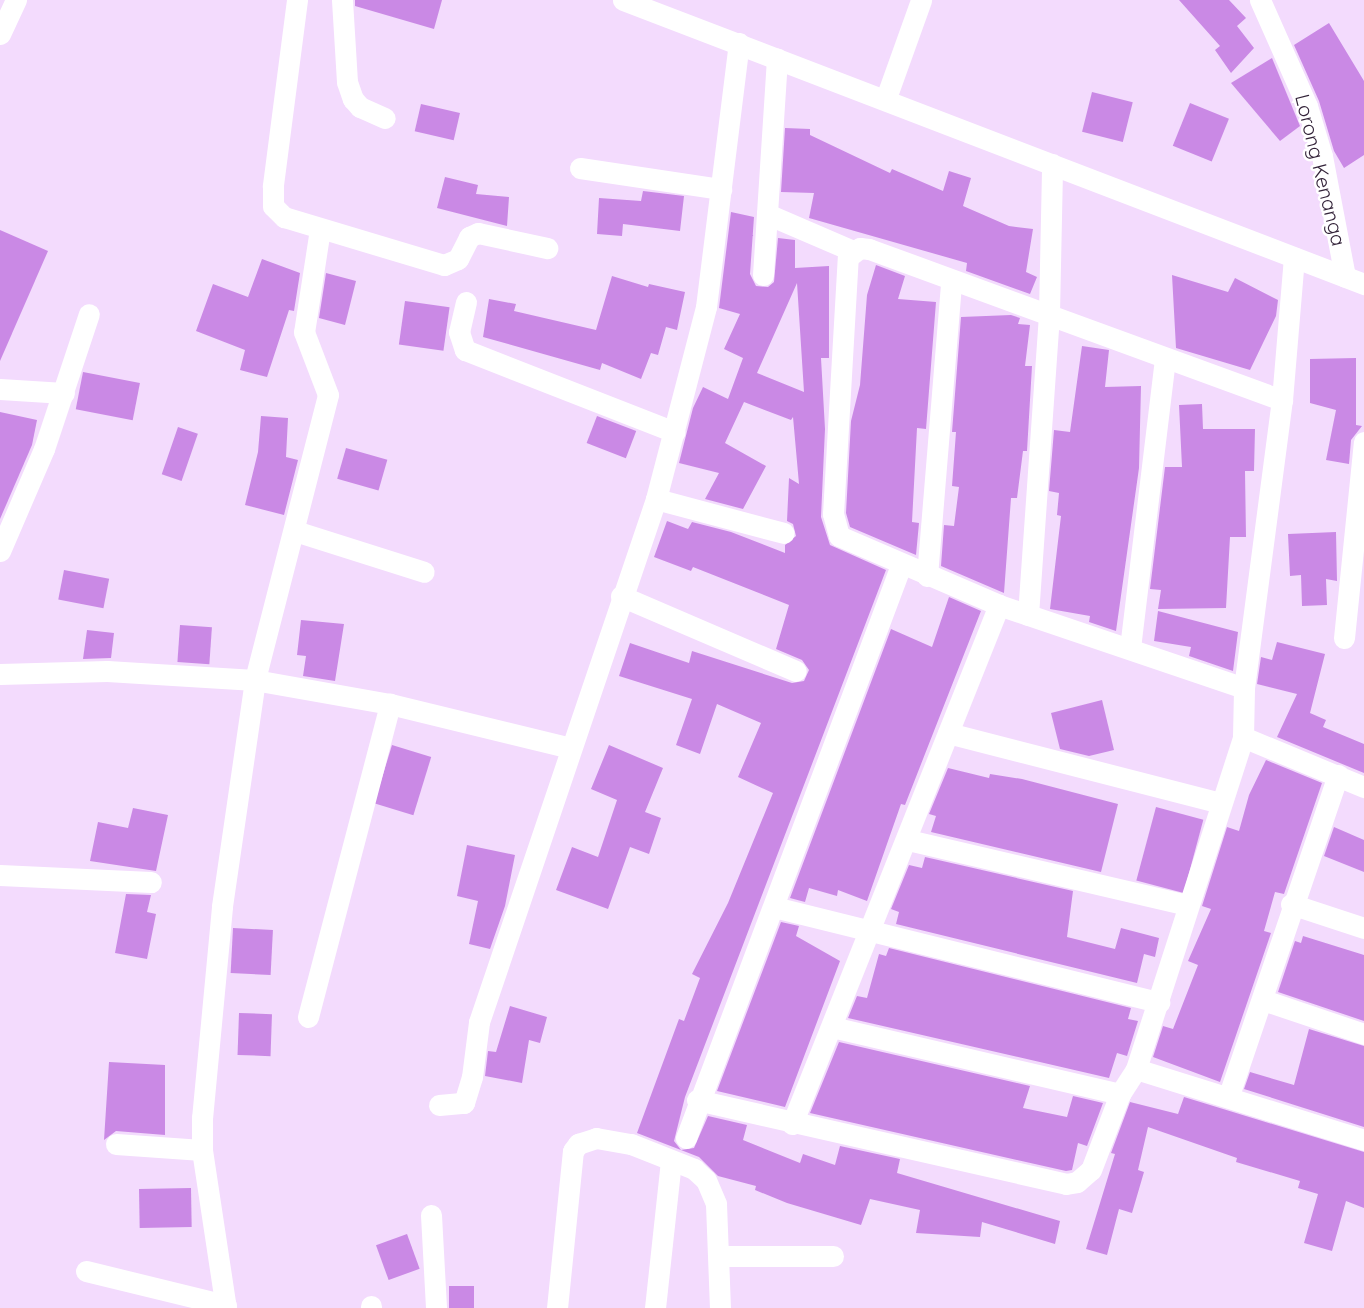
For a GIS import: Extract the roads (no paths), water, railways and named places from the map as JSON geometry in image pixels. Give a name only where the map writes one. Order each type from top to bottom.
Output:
[{"type":"street","points":[[0,34],[16,0]]},
{"type":"street","points":[[297,0],[273,206],[284,217],[444,265],[459,259],[469,237],[478,233],[547,248]]},
{"type":"street","points":[[342,0],[347,82],[353,99],[360,107],[385,118]]},
{"type":"street","points":[[623,0],[886,98],[1355,281]]},
{"type":"street","points":[[886,98],[921,0]]},
{"type":"street","name":"Lorong Kenanga","points":[[1260,0],[1307,106],[1355,281]]},
{"type":"street","points":[[439,1105],[464,1102],[472,1077],[479,1022],[541,846],[570,748],[656,499],[706,307],[739,43]]},
{"type":"street","points":[[763,275],[777,58]]},
{"type":"street","points":[[1028,615],[1049,313],[1053,164]]},
{"type":"street","points":[[580,168],[721,189]]},
{"type":"street","points":[[767,214],[853,251],[869,249],[951,281],[1049,313],[1282,400]]},
{"type":"street","points":[[86,1271],[226,1307],[202,1150],[222,907],[255,680],[295,531],[328,394],[304,332],[320,229]]},
{"type":"street","points":[[853,251],[845,269],[833,514],[835,526],[845,541],[999,605],[1244,688]]},
{"type":"street","points":[[697,1100],[792,1124],[1066,1184],[1077,1182],[1091,1170],[1120,1094],[1136,1069],[1243,737],[1244,688],[1282,400],[1294,258]]},
{"type":"street","points":[[927,576],[951,281]]},
{"type":"street","points":[[466,302],[459,332],[465,350],[674,432]]},
{"type":"street","points":[[0,551],[22,507],[64,393],[89,314]]},
{"type":"street","points":[[1130,648],[1165,358]]},
{"type":"street","points":[[0,389],[64,393]]},
{"type":"street","points":[[1344,638],[1364,442]]},
{"type":"street","points":[[656,499],[784,533]]},
{"type":"street","points":[[295,531],[424,572]]},
{"type":"street","points":[[686,1138],[697,1100],[774,907],[901,564]]},
{"type":"street","points":[[621,596],[796,671]]},
{"type":"street","points":[[792,1124],[868,932],[908,840],[999,605]]},
{"type":"street","points":[[0,674],[107,671],[255,680],[390,704],[570,748]]},
{"type":"street","points":[[308,1017],[390,704]]},
{"type":"street","points":[[948,733],[1221,803]]},
{"type":"street","points":[[1243,737],[1364,787]]},
{"type":"street","points":[[1229,1095],[1263,1000],[1291,904],[1338,775]]},
{"type":"street","points":[[908,840],[1188,905]]},
{"type":"street","points":[[0,875],[150,882]]},
{"type":"street","points":[[1291,904],[1364,928]]},
{"type":"street","points":[[774,907],[1159,1002]]},
{"type":"street","points":[[1263,1000],[1364,1034]]},
{"type":"street","points":[[832,1027],[1120,1094]]},
{"type":"street","points":[[1136,1069],[1229,1095],[1364,1140]]},
{"type":"street","points":[[557,1308],[570,1166],[578,1144],[596,1138],[631,1144],[694,1169],[712,1190],[720,1256],[720,1308]]},
{"type":"street","points":[[116,1144],[202,1150]]},
{"type":"street","points":[[655,1308],[671,1161]]},
{"type":"street","points":[[431,1215],[436,1308]]},
{"type":"street","points":[[720,1256],[833,1256]]}]
